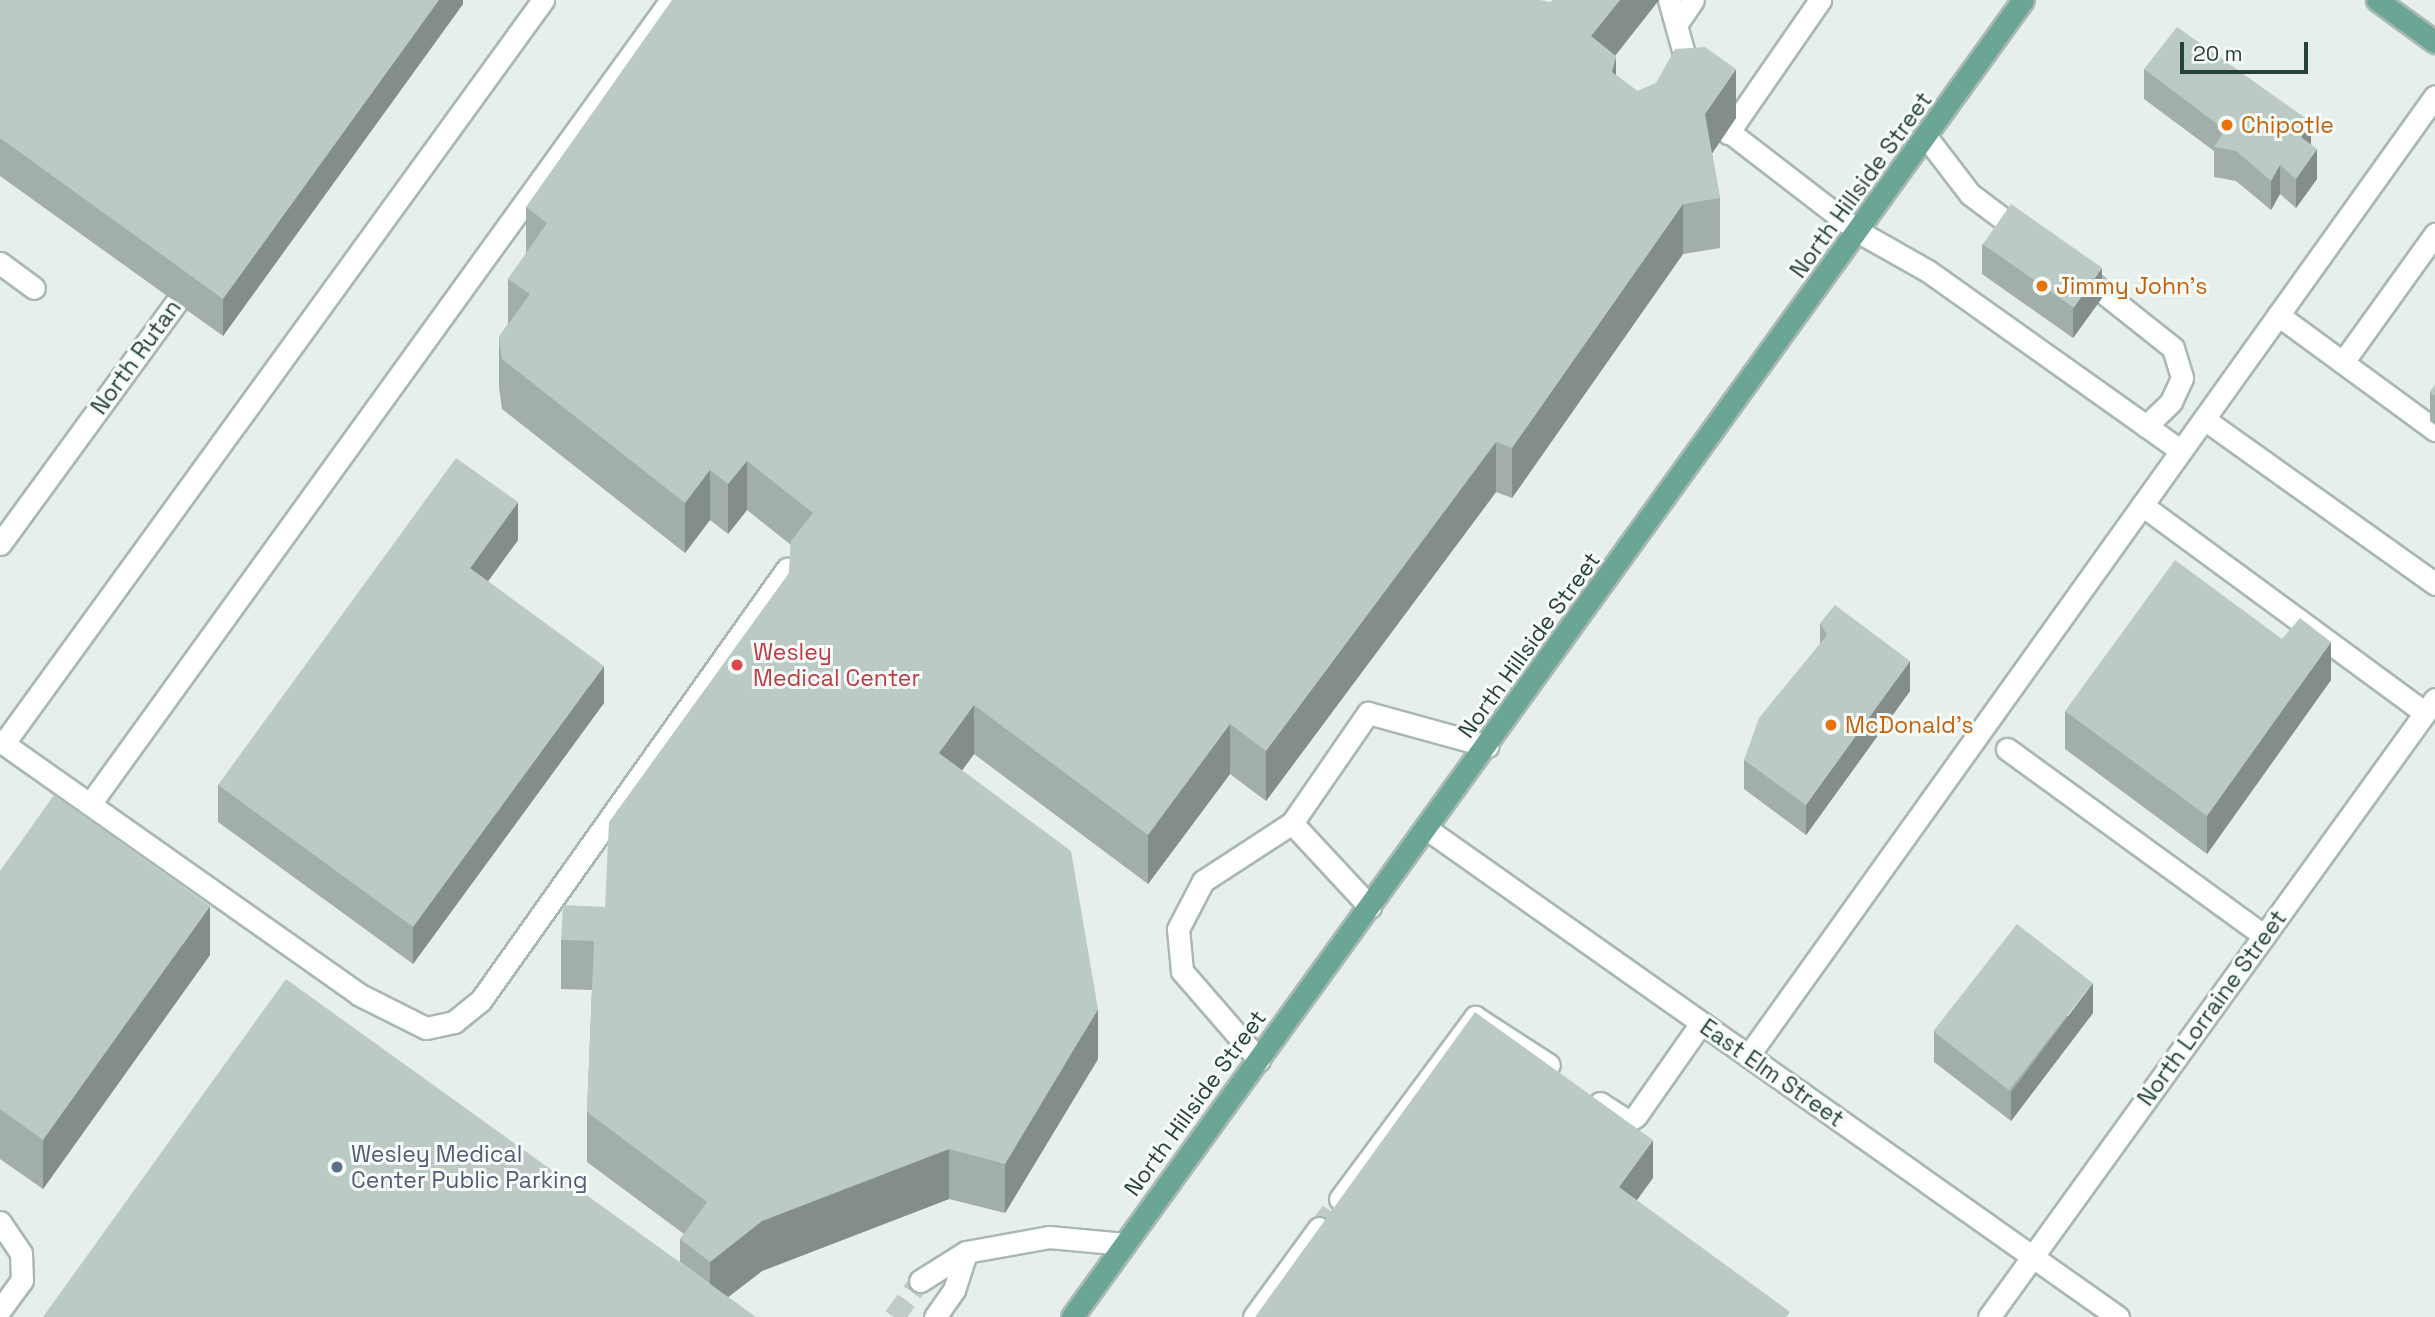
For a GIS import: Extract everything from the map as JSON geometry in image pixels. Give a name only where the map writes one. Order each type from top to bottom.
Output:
[{"type":"main road","name":"North Hillside Street","points":[[1072,1317],[1488,746],[1927,138],[2023,0]]},
{"type":"main road","points":[[2377,0],[2435,42]]},
{"type":"street","points":[[543,0],[2,742],[368,1000],[426,1028],[454,1022],[481,1000],[787,569]]},
{"type":"street","points":[[90,804],[671,0]]},
{"type":"street","points":[[1669,0],[1700,109],[1859,232],[1928,271],[2180,450]]},
{"type":"street","points":[[1676,25],[1693,0]]},
{"type":"street","points":[[1728,133],[1820,0]]},
{"type":"street","points":[[1748,1056],[2435,96]]},
{"type":"street","points":[[1927,138],[1970,194],[2173,348],[2182,378],[2171,402],[2146,426]]},
{"type":"street","points":[[2343,362],[2435,234]]},
{"type":"street","name":"North Rutan","points":[[0,544],[210,255]]},
{"type":"street","points":[[0,263],[34,288]]},
{"type":"street","points":[[2278,315],[2435,430]]},
{"type":"street","points":[[2204,419],[2435,584]]},
{"type":"street","points":[[2142,505],[2430,706]]},
{"type":"street","name":"North Lorraine Street","points":[[1989,1317],[2430,706]]},
{"type":"street","points":[[1259,1060],[1182,971],[1178,929],[1203,881],[1292,823],[1368,713],[1488,746]]},
{"type":"street","points":[[2007,749],[2264,936]]},
{"type":"street","points":[[1292,823],[1370,907]]},
{"type":"street","name":"East Elm Street","points":[[1427,829],[2118,1317]]},
{"type":"street","points":[[1340,1199],[1466,1024],[1483,1018],[1628,1121],[1701,1023]]},
{"type":"street","points":[[1494,1056],[1508,1036]]},
{"type":"street","points":[[0,1222],[22,1253],[22,1280],[0,1310]]},
{"type":"street","points":[[1254,1317],[1318,1228]]},
{"type":"street","points":[[920,1281],[966,1252],[1049,1237],[1125,1244]]},
{"type":"street","points":[[935,1317],[954,1290],[966,1252]]},
{"type":"building","points":[[0,0],[439,0],[223,299],[0,138]]},
{"type":"building","name":"Wesley Medical Center","points":[[672,0],[1620,0],[1591,36],[1616,56],[1612,72],[1637,91],[1656,83],[1675,49],[1705,47],[1736,69],[1705,114],[1720,198],[1683,204],[1512,448],[1496,442],[1266,751],[1230,724],[1148,835],[974,705],[939,753],[1071,851],[1098,1009],[1005,1164],[949,1149],[762,1221],[710,1262],[680,1239],[707,1202],[587,1112],[594,941],[561,940],[563,905],[605,907],[609,822],[789,573],[791,541],[813,513],[747,461],[728,484],[710,470],[685,503],[502,359],[499,337],[530,294],[508,279],[547,223],[526,207]]},
{"type":"building","points":[[2177,27],[2311,122],[2301,137],[2317,149],[2296,179],[2280,165],[2271,181],[2236,151],[2214,147],[2225,130],[2144,69]]},
{"type":"building","points":[[2011,204],[2102,268],[2074,308],[1983,244]]},
{"type":"building","points":[[456,458],[518,502],[470,568],[604,666],[413,927],[218,785]]},
{"type":"building","points":[[2175,560],[2282,639],[2300,618],[2331,642],[2207,816],[2065,711]]},
{"type":"building","name":"McDonald's","points":[[1835,605],[1910,661],[1806,805],[1744,760],[1759,718],[1827,635],[1820,623]]},
{"type":"building","points":[[54,795],[210,906],[43,1140],[0,1109],[0,871]]},
{"type":"building","points":[[2017,924],[2093,983],[2009,1090],[1933,1031]]},
{"type":"building","name":"Wesley Medical Center Public Parking","points":[[286,979],[756,1317],[43,1317]]},
{"type":"building","points":[[1475,1012],[1653,1140],[1619,1187],[1790,1312],[1786,1317],[1255,1317]]},
{"type":"tunnel","points":[[1319,1228],[1340,1199]]},
{"type":"tunnel","points":[[894,1317],[920,1281]]},
{"type":"place","name":"Chipotle","points":[[2227,125]]},
{"type":"place","name":"Jimmy John's","points":[[2042,286]]},
{"type":"place","name":"Wesley Medical Center","points":[[737,665]]},
{"type":"place","name":"McDonald's","points":[[1831,725]]},
{"type":"place","name":"Wesley Medical Center Public Parking","points":[[337,1167]]}]
